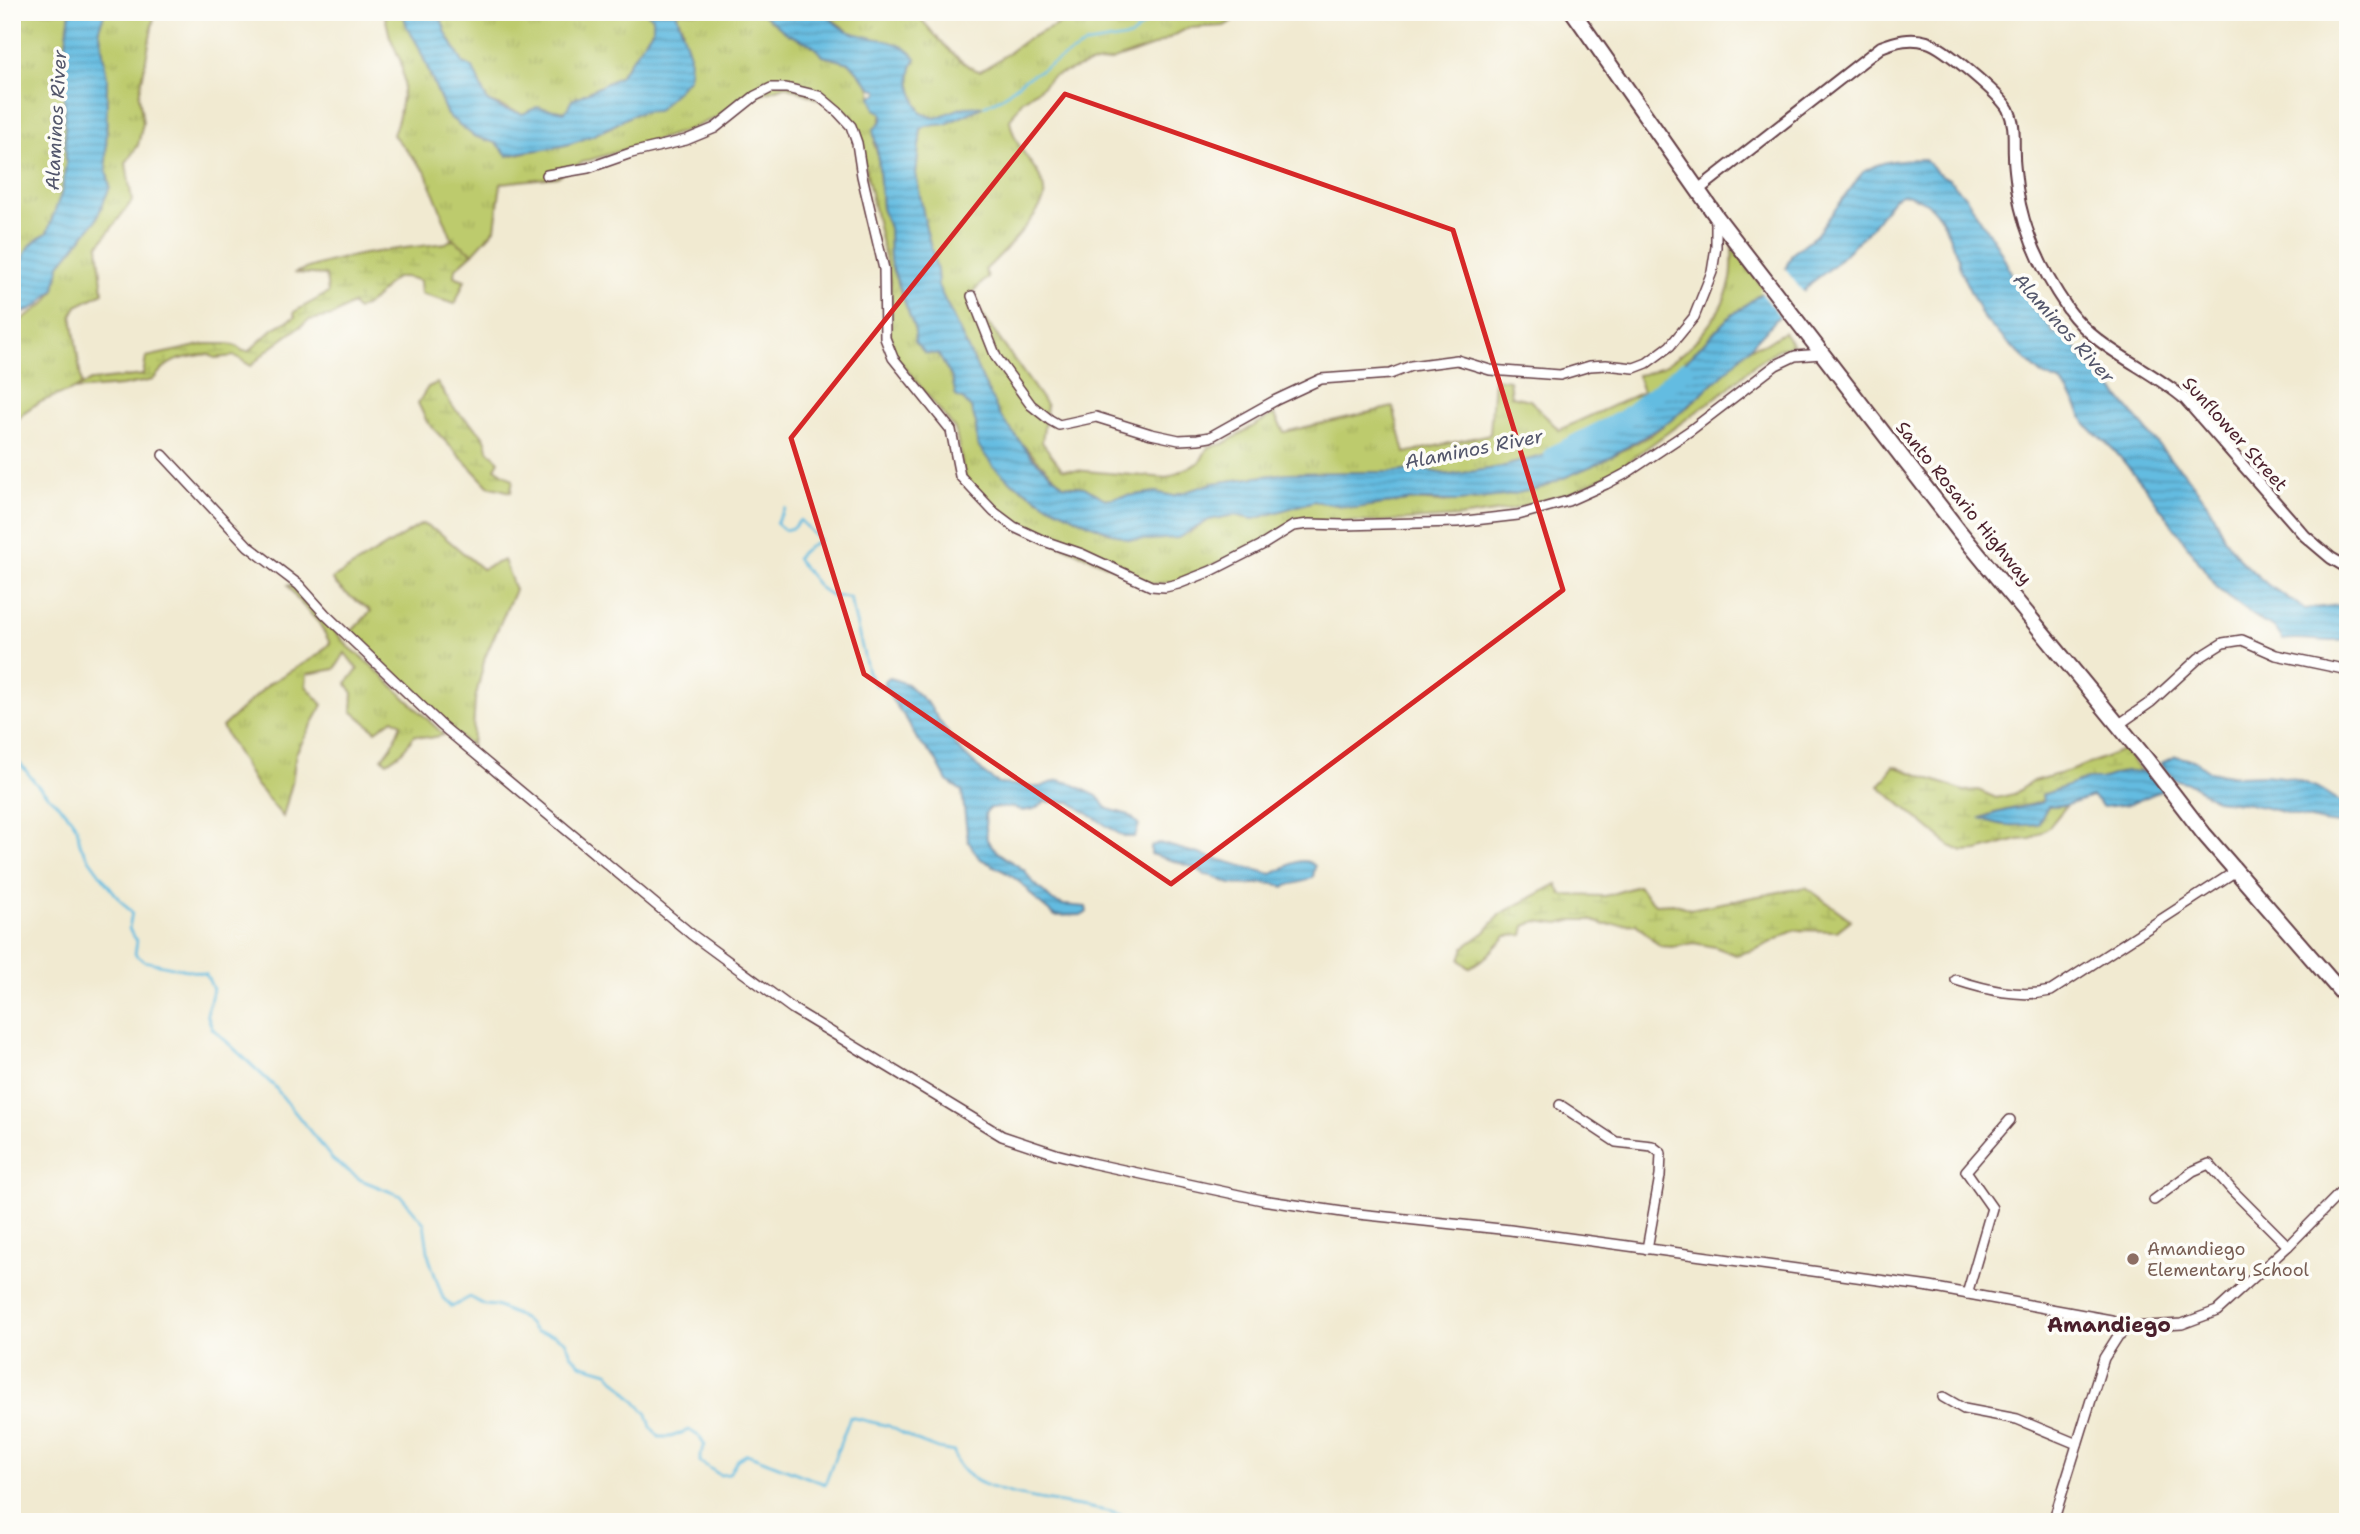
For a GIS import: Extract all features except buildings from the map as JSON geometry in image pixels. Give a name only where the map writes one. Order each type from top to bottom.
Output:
[{"type":"main road","name":"Santo Rosario Highway","points":[[1573,12],[1716,216],[1959,531],[2119,725],[2172,794],[2348,1000]]},
{"type":"street","name":"Sunflower Street","points":[[1698,190],[1881,47],[1899,40],[1930,42],[1994,93],[2008,110],[2015,131],[2014,156],[2023,216],[2035,252],[2070,312],[2105,344],[2173,389],[2185,400],[2305,536],[2331,558],[2348,568]]},
{"type":"street","points":[[547,174],[588,168],[715,128],[755,96],[771,88],[786,88],[819,96],[851,126],[857,142],[862,176],[884,269],[885,338],[893,358],[951,430],[960,476],[994,512],[1014,527],[1151,586],[1178,584],[1211,571],[1293,526],[1457,522],[1518,515],[1568,501],[1625,474],[1691,430],[1776,365],[1795,356],[1822,354]]},
{"type":"street","points":[[972,296],[996,357],[1031,404],[1050,420],[1059,425],[1096,417],[1151,434],[1180,440],[1198,439],[1210,437],[1276,400],[1321,379],[1390,374],[1411,366],[1457,360],[1490,370],[1560,375],[1590,366],[1634,368],[1647,363],[1670,346],[1694,317],[1712,272],[1716,247],[1716,216]]},
{"type":"street","points":[[163,455],[248,546],[299,585],[325,614],[440,725],[691,934],[793,1009],[1002,1136],[1068,1157],[1262,1200],[1349,1213],[1462,1224],[1967,1294],[2111,1320],[2130,1327],[2182,1324],[2217,1311],[2288,1246],[2348,1185]]},
{"type":"street","points":[[2119,725],[2151,702],[2199,658],[2223,643],[2242,640],[2276,655],[2348,670]]},
{"type":"street","points":[[1956,980],[1988,990],[2036,994],[2051,991],[2236,871]]},
{"type":"street","points":[[1560,1105],[1616,1142],[1652,1146],[1661,1153],[1660,1175],[1647,1249]]},
{"type":"street","points":[[1967,1294],[1992,1208],[1966,1171],[2010,1120]]},
{"type":"street","points":[[2154,1200],[2193,1171],[2209,1164],[2288,1246]]},
{"type":"street","points":[[2053,1522],[2104,1358],[2118,1336],[2130,1327]]},
{"type":"street","points":[[1943,1397],[1964,1409],[2017,1419],[2077,1444]]},
{"type":"highlighted area","points":[[1065,94],[1453,230],[1563,590],[1171,884],[864,674],[791,438]]},
{"type":"green space","points":[[23,12],[70,12],[63,66],[66,164],[62,191],[47,233],[29,247],[21,267],[12,271],[12,69]]},
{"type":"green space","points":[[105,12],[155,12],[139,96],[143,123],[138,145],[126,163],[132,201],[98,246],[103,293],[77,306],[72,315],[82,386],[31,407],[16,422],[12,432],[12,326],[46,303],[55,289],[60,264],[95,222],[110,187],[106,168],[107,78],[99,28]]},
{"type":"green space","points":[[384,12],[403,12],[407,27],[418,45],[447,115],[474,136],[496,143],[508,156],[571,143],[609,128],[639,111],[683,30],[676,12],[760,12],[788,34],[811,44],[823,56],[850,63],[870,86],[875,109],[882,113],[874,144],[878,156],[882,208],[889,228],[890,261],[915,331],[915,342],[925,353],[938,354],[952,378],[956,396],[971,408],[976,423],[977,444],[1008,480],[1047,504],[1110,533],[1191,532],[1209,520],[1234,515],[1254,519],[1314,501],[1355,508],[1414,500],[1438,502],[1481,499],[1540,488],[1603,461],[1651,435],[1690,405],[1749,348],[1767,343],[1784,332],[1793,344],[1779,349],[1754,365],[1726,390],[1614,472],[1572,492],[1514,509],[1460,517],[1373,522],[1309,521],[1176,582],[1151,584],[1021,528],[1001,514],[965,477],[955,429],[893,353],[890,333],[890,281],[858,134],[836,106],[786,86],[746,98],[726,113],[688,130],[583,162],[557,177],[501,183],[495,229],[473,253],[452,239],[425,171],[393,135],[404,83],[401,62],[390,37]]},
{"type":"green space","points":[[439,12],[645,12],[653,17],[653,29],[619,77],[572,100],[566,112],[537,107],[523,114],[487,101],[473,69],[463,63],[446,33]]},
{"type":"green space","points":[[827,12],[915,12],[954,55],[980,71],[1027,39],[1061,23],[1098,12],[1248,12],[1224,26],[1188,28],[1156,45],[1111,61],[1089,64],[1051,77],[1022,101],[1010,120],[1018,143],[1040,177],[1044,198],[1027,225],[985,270],[988,277],[969,296],[1047,406],[1042,442],[1062,469],[1167,478],[1200,462],[1208,447],[1223,444],[1274,414],[1284,432],[1393,407],[1405,453],[1490,434],[1494,378],[1509,380],[1511,396],[1530,400],[1559,430],[1643,392],[1637,375],[1668,364],[1696,340],[1709,325],[1727,294],[1732,275],[1732,247],[1765,290],[1727,319],[1676,371],[1666,388],[1646,407],[1564,450],[1501,467],[1451,475],[1418,469],[1396,472],[1287,473],[1213,483],[1173,496],[1156,492],[1105,499],[1084,487],[1063,485],[1020,442],[999,414],[938,286],[916,174],[921,129],[946,124],[982,107],[964,107],[935,118],[921,113],[910,79],[916,58],[871,38],[852,34],[829,17]]},
{"type":"green space","points":[[452,239],[473,253],[455,269],[454,276],[465,280],[455,304],[421,294],[420,281],[396,278],[357,310],[352,304],[332,316],[309,320],[251,366],[235,356],[215,358],[208,354],[171,363],[153,380],[122,386],[73,390],[90,381],[143,375],[146,357],[206,344],[227,344],[249,351],[274,328],[295,317],[294,312],[328,293],[326,275],[294,273],[350,257],[446,243]]},
{"type":"green space","points":[[437,383],[453,407],[484,437],[488,450],[499,461],[495,468],[513,480],[511,492],[488,486],[427,422],[418,403],[428,387]]},
{"type":"green space","points":[[422,524],[440,533],[482,569],[504,560],[515,590],[485,657],[475,700],[472,746],[449,729],[349,634],[371,611],[345,593],[332,579]]},
{"type":"green space","points":[[288,585],[294,585],[349,647],[444,735],[430,738],[415,735],[402,752],[387,762],[382,758],[392,746],[401,724],[393,719],[376,731],[352,711],[353,693],[346,683],[358,670],[345,653],[335,669],[307,674],[306,686],[323,705],[296,753],[283,817],[255,784],[222,727],[270,683],[318,655],[330,643],[319,623]]},
{"type":"green space","points":[[2123,750],[2144,774],[2125,771],[2101,779],[2087,779],[2042,795],[2043,801],[1983,817],[2009,825],[2038,824],[2048,806],[2067,805],[2049,827],[2031,839],[1978,851],[1963,852],[1950,846],[1879,786],[1894,766],[1964,791],[1978,790],[1996,798],[2014,794],[2033,781],[2073,770]]},
{"type":"green space","points":[[1557,884],[1562,895],[1605,896],[1638,886],[1655,904],[1673,903],[1690,909],[1806,887],[1851,920],[1837,931],[1795,930],[1757,949],[1736,955],[1694,943],[1660,946],[1636,924],[1605,925],[1590,920],[1559,924],[1537,921],[1525,926],[1523,935],[1506,936],[1486,957],[1469,968],[1460,960],[1464,947],[1485,932],[1500,914]]},
{"type":"water","points":[[70,12],[105,12],[99,28],[107,78],[106,168],[110,187],[95,222],[60,264],[55,289],[39,305],[12,319],[12,271],[21,267],[24,255],[30,247],[47,233],[62,191],[66,164],[63,66]]},
{"type":"water","points":[[403,12],[439,12],[446,33],[463,63],[473,68],[487,101],[523,114],[537,107],[565,112],[572,100],[619,77],[653,29],[653,17],[645,12],[676,12],[690,55],[689,78],[657,111],[637,113],[567,145],[508,156],[496,143],[474,136],[447,115],[418,45],[407,27]]},
{"type":"water","points":[[760,12],[827,12],[835,23],[845,30],[907,49],[916,58],[910,79],[921,113],[935,118],[964,107],[984,106],[946,124],[921,129],[916,174],[938,286],[999,414],[1032,457],[1063,485],[1084,487],[1105,499],[1156,492],[1173,496],[1213,483],[1287,473],[1396,472],[1418,469],[1451,475],[1501,467],[1564,450],[1646,407],[1666,388],[1676,371],[1727,319],[1781,278],[1792,254],[1816,235],[1863,172],[1885,163],[1924,159],[1966,197],[2000,250],[2015,281],[2025,289],[2033,309],[2053,333],[2062,334],[2072,340],[2081,358],[2111,387],[2182,470],[2208,504],[2224,537],[2241,561],[2268,585],[2305,609],[2348,604],[2348,640],[2283,640],[2275,628],[2262,622],[2219,590],[2146,488],[2114,450],[2086,425],[2062,383],[2042,375],[1982,316],[1960,270],[1958,258],[1942,219],[1927,203],[1901,194],[1893,199],[1871,228],[1832,267],[1811,283],[1730,368],[1672,420],[1603,461],[1540,488],[1505,496],[1458,501],[1414,500],[1355,508],[1314,501],[1254,519],[1234,515],[1209,520],[1178,538],[1127,539],[1089,524],[1047,504],[1009,480],[993,466],[977,444],[976,423],[971,408],[956,396],[952,378],[938,354],[925,353],[915,342],[915,331],[890,261],[889,228],[882,208],[873,130],[882,120],[882,113],[875,109],[871,96],[878,94],[878,91],[870,86],[850,63],[823,56],[811,44],[788,34]]},
{"type":"water","points":[[890,678],[907,684],[929,705],[957,747],[986,775],[1000,784],[1040,787],[1058,780],[1070,783],[1097,796],[1108,809],[1129,815],[1139,825],[1135,837],[1124,837],[1070,802],[1045,802],[1034,809],[1023,811],[1012,807],[990,808],[985,814],[987,840],[997,852],[1024,870],[1053,901],[1086,907],[1087,912],[1083,915],[1055,916],[1009,874],[979,858],[968,841],[962,791],[947,781],[935,758],[918,741],[885,687],[884,681]]},
{"type":"water","points":[[2176,756],[2195,761],[2211,772],[2292,778],[2318,788],[2348,807],[2348,825],[2323,822],[2250,804],[2215,800],[2191,784],[2174,779],[2161,763]]},
{"type":"water","points":[[2125,771],[2151,772],[2165,789],[2130,804],[2103,807],[2092,797],[2067,805],[2048,806],[2038,824],[2009,825],[1981,818],[2043,802],[2042,795],[2087,779],[2101,779]]},
{"type":"water","points":[[1159,843],[1271,874],[1293,863],[1309,862],[1315,866],[1313,877],[1284,887],[1272,884],[1232,884],[1151,854],[1151,846]]},
{"type":"pier","points":[[1782,265],[1805,295],[1782,319],[1759,290],[1778,276]]},
{"type":"waterway","points":[[984,106],[1001,98],[1023,80],[1087,44],[1130,37],[1160,12]]},
{"type":"waterway","name":"Alaminos River","points":[[1553,455],[1625,418],[1685,370]]},
{"type":"waterway","points":[[785,508],[776,523],[784,530],[793,528],[800,520],[819,540],[796,558],[820,588],[833,597],[850,598],[868,672],[875,685],[885,687]]},
{"type":"waterway","points":[[12,755],[70,817],[77,828],[83,850],[132,912],[129,929],[137,941],[135,954],[144,961],[206,974],[213,989],[207,1014],[212,1028],[274,1086],[333,1160],[361,1180],[401,1196],[424,1223],[429,1258],[443,1298],[452,1307],[470,1297],[484,1305],[496,1306],[523,1318],[536,1332],[554,1335],[565,1341],[580,1364],[608,1372],[647,1414],[651,1427],[659,1437],[671,1437],[689,1430],[700,1437],[705,1445],[700,1462],[720,1475],[729,1474],[737,1460],[747,1454],[825,1484],[850,1417],[889,1426],[917,1441],[954,1452],[962,1470],[980,1483],[1005,1492],[1118,1514],[1136,1522]]},
{"type":"place","name":"Amandiego Elementary School","points":[[2133,1259]]},
{"type":"district","name":"Amandiego","points":[[2109,1325]]}]
